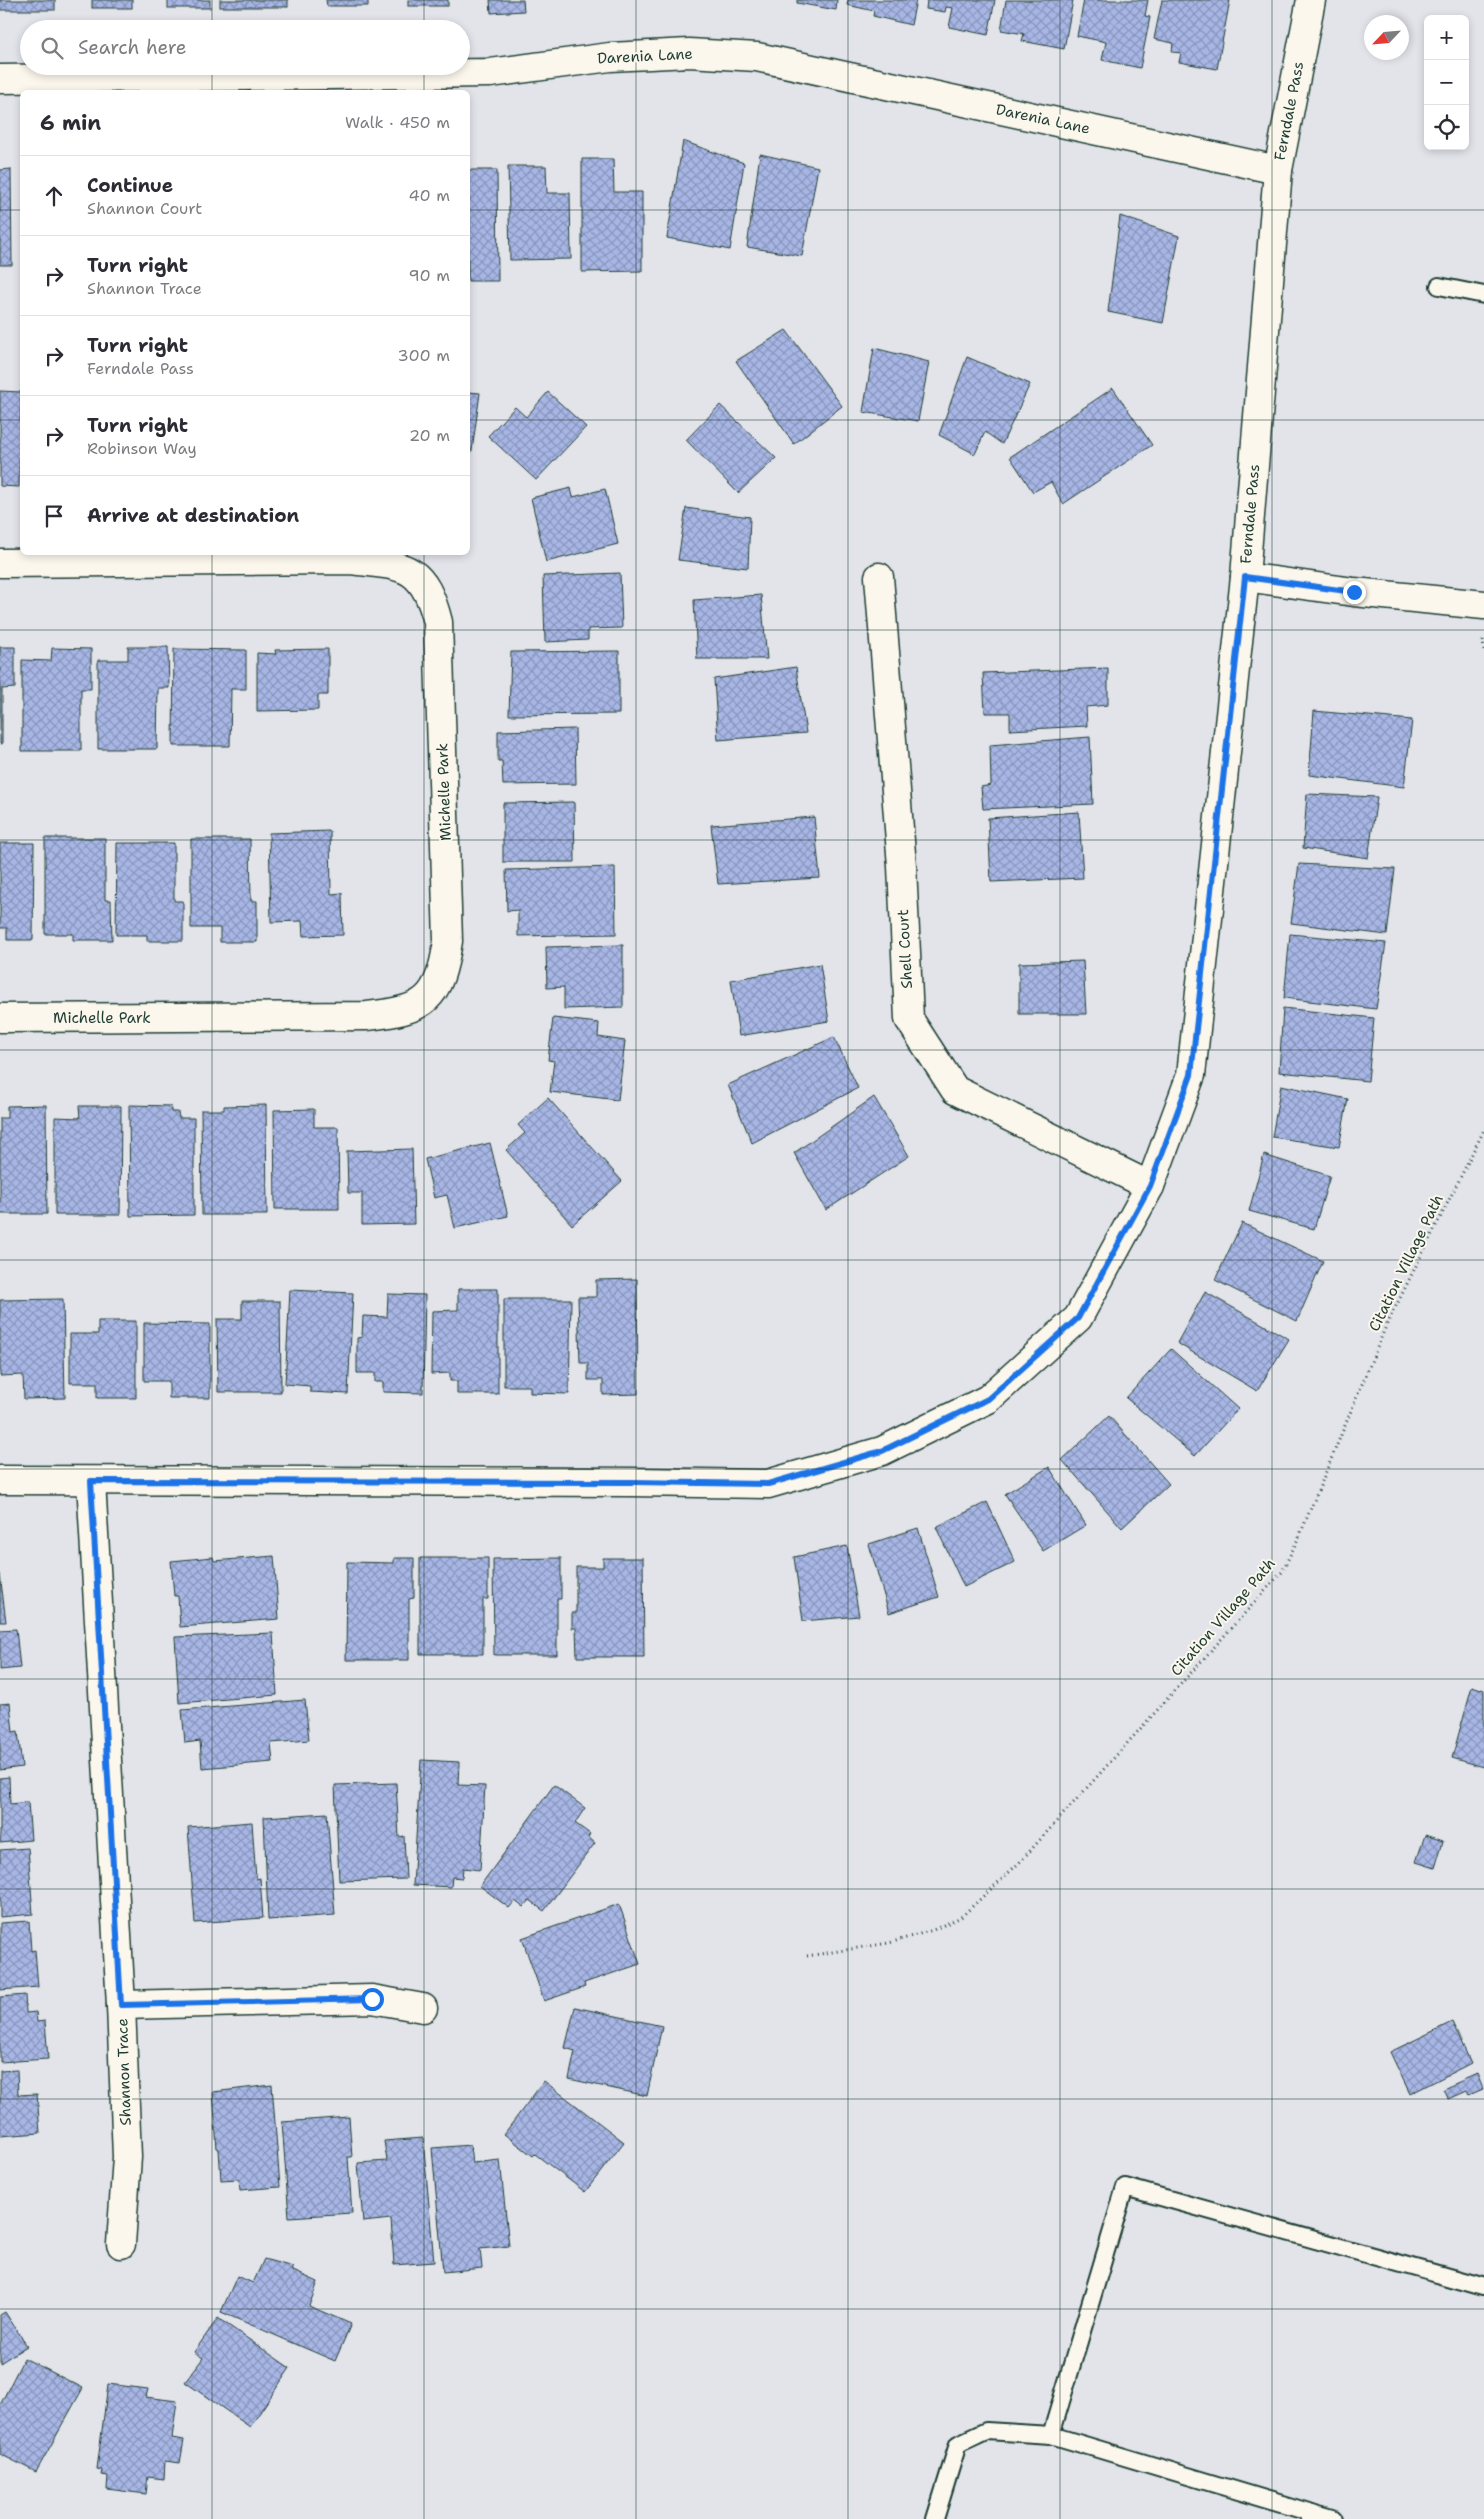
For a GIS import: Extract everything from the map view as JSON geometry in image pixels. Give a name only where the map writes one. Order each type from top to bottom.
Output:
[{"type":"street","name":"Ferndale Pass","points":[[0,1480],[768,1484],[882,1451],[988,1399],[1078,1318],[1150,1186],[1191,1075],[1245,577],[1278,170],[1312,0]]},
{"type":"street","name":"Darenia Lane","points":[[470,73],[490,73],[610,56],[689,53],[757,57],[1278,170]]},
{"type":"street","name":"Darenia Lane","points":[[0,79],[327,75]]},
{"type":"street","name":"Michelle Park","points":[[0,563],[350,560],[389,564],[407,569],[418,576],[431,597],[438,622],[448,941],[444,969],[434,990],[421,1004],[401,1012],[368,1016],[0,1018]]},
{"type":"street","name":"Shell Court","points":[[880,577],[902,866],[908,1019],[955,1090],[1150,1186]]},
{"type":"street","points":[[1245,577],[1354,592],[1484,605]]},
{"type":"street","name":"Shannon Trace","points":[[91,1481],[121,2005],[127,2157],[121,2244]]},
{"type":"street","points":[[121,2005],[372,1999],[423,2008]]},
{"type":"lane","points":[[1439,286],[1484,295]]},
{"type":"lane","points":[[1051,2435],[1125,2188],[1484,2287]]},
{"type":"lane","points":[[935,2519],[958,2444],[986,2431],[1051,2435],[1311,2516],[1333,2519]]},
{"type":"path","name":"Citation Village Path","points":[[807,1956],[889,1943],[933,1930],[961,1917],[1019,1863],[1282,1572],[1299,1536],[1386,1326],[1484,1130]]},
{"type":"building","points":[[0,0],[55,0],[55,10],[0,10]]},
{"type":"building","points":[[92,0],[132,0],[132,8],[92,8]]},
{"type":"building","points":[[168,0],[210,0],[210,8],[168,8]]},
{"type":"building","points":[[220,0],[288,0],[288,7],[220,7]]},
{"type":"building","points":[[326,0],[368,0],[368,6],[327,6]]},
{"type":"building","points":[[408,0],[448,0],[448,6],[408,6]]},
{"type":"building","points":[[490,0],[523,0],[524,11],[491,13]]},
{"type":"building","points":[[797,0],[837,0],[836,10],[797,3]]},
{"type":"building","points":[[848,0],[916,0],[911,25],[873,16],[874,11],[847,5]]},
{"type":"building","points":[[927,0],[995,0],[988,35],[949,27],[953,8],[946,7],[945,12],[926,9]]},
{"type":"building","points":[[1006,0],[1073,0],[1064,49],[1022,41],[1024,34],[1001,30]]},
{"type":"building","points":[[1084,0],[1148,0],[1145,16],[1150,17],[1140,68],[1102,60],[1106,42],[1077,36]]},
{"type":"building","points":[[1162,0],[1230,0],[1217,69],[1179,62],[1181,53],[1172,52],[1173,43],[1154,39]]},
{"type":"building","points":[[683,141],[744,163],[730,250],[667,238]]},
{"type":"building","points":[[760,154],[818,167],[802,256],[747,247]]},
{"type":"building","points":[[582,159],[613,159],[614,192],[642,192],[642,271],[582,272]]},
{"type":"building","points":[[508,166],[546,166],[547,193],[570,193],[571,259],[510,260]]},
{"type":"building","points":[[11,169],[12,265],[0,265],[0,170]]},
{"type":"building","points":[[470,170],[497,170],[498,281],[470,281]]},
{"type":"building","points":[[1120,216],[1179,236],[1163,323],[1108,312]]},
{"type":"building","points":[[786,330],[842,406],[794,444],[736,361]]},
{"type":"building","points":[[874,348],[929,362],[918,421],[863,412]]},
{"type":"building","points":[[967,357],[1030,384],[1002,444],[985,432],[975,454],[939,435]]},
{"type":"building","points":[[1113,388],[1152,445],[1063,504],[1051,482],[1033,492],[1010,457]]},
{"type":"building","points":[[0,391],[20,392],[19,487],[0,486]]},
{"type":"building","points":[[470,392],[480,393],[472,451],[470,451]]},
{"type":"building","points":[[548,392],[586,427],[536,480],[488,436],[515,407],[526,417]]},
{"type":"building","points":[[720,405],[776,458],[738,493],[686,440]]},
{"type":"building","points":[[571,488],[573,497],[605,489],[618,544],[546,562],[531,498]]},
{"type":"building","points":[[686,508],[750,517],[748,568],[678,560]]},
{"type":"building","points":[[620,573],[622,628],[588,629],[588,640],[545,642],[543,576]]},
{"type":"building","points":[[761,595],[767,659],[697,659],[694,600]]},
{"type":"building","points":[[0,647],[15,647],[15,688],[2,689],[2,744],[0,744]]},
{"type":"building","points":[[128,647],[168,647],[169,688],[158,688],[157,749],[98,749],[98,660],[128,660]]},
{"type":"building","points":[[52,648],[91,649],[91,689],[81,689],[81,751],[22,751],[22,660],[51,661]]},
{"type":"building","points":[[174,649],[246,650],[246,689],[231,689],[230,746],[173,746]]},
{"type":"building","points":[[328,649],[328,695],[318,695],[318,710],[257,711],[257,653],[276,654],[275,650]]},
{"type":"building","points":[[619,651],[619,714],[509,715],[511,652]]},
{"type":"building","points":[[796,667],[806,733],[718,740],[714,679]]},
{"type":"building","points":[[1108,668],[1108,705],[1086,707],[1087,726],[1010,730],[1010,713],[985,713],[983,673]]},
{"type":"building","points":[[1314,711],[1412,720],[1404,787],[1309,775]]},
{"type":"building","points":[[575,729],[576,784],[503,785],[502,761],[498,761],[498,731]]},
{"type":"building","points":[[1090,737],[1093,804],[983,809],[981,787],[991,785],[990,745]]},
{"type":"building","points":[[1307,794],[1377,797],[1368,858],[1303,848]]},
{"type":"building","points":[[574,802],[575,862],[503,862],[503,803]]},
{"type":"building","points":[[1079,812],[1083,878],[991,882],[988,818]]},
{"type":"building","points":[[814,817],[820,878],[718,884],[711,825]]},
{"type":"building","points":[[330,831],[331,894],[342,893],[343,935],[303,936],[302,921],[271,922],[269,833]]},
{"type":"building","points":[[45,838],[105,838],[105,900],[111,900],[112,940],[73,940],[73,934],[45,934]]},
{"type":"building","points":[[191,839],[250,839],[251,901],[257,901],[257,942],[220,942],[220,928],[191,928]]},
{"type":"building","points":[[0,843],[34,843],[33,940],[7,940],[7,928],[0,928]]},
{"type":"building","points":[[117,843],[174,843],[174,901],[183,901],[183,941],[147,941],[147,935],[116,935]]},
{"type":"building","points":[[1299,864],[1395,869],[1387,935],[1291,923]]},
{"type":"building","points":[[615,867],[616,934],[518,936],[518,910],[507,911],[506,870]]},
{"type":"building","points":[[1290,934],[1386,943],[1376,1009],[1284,998]]},
{"type":"building","points":[[623,945],[623,1007],[564,1009],[564,987],[547,988],[546,947]]},
{"type":"building","points":[[1083,961],[1086,1014],[1019,1014],[1019,963]]},
{"type":"building","points":[[820,964],[829,1021],[739,1036],[731,980]]},
{"type":"building","points":[[1283,1008],[1374,1018],[1368,1081],[1279,1072]]},
{"type":"building","points":[[553,1018],[599,1023],[598,1037],[625,1041],[618,1100],[550,1092],[554,1061],[548,1060]]},
{"type":"building","points":[[834,1037],[858,1088],[752,1143],[728,1085]]},
{"type":"building","points":[[1281,1085],[1348,1099],[1339,1147],[1272,1137]]},
{"type":"building","points":[[874,1097],[909,1156],[826,1210],[794,1153]]},
{"type":"building","points":[[548,1098],[622,1181],[572,1225],[506,1150],[525,1133],[518,1125]]},
{"type":"building","points":[[46,1105],[47,1214],[0,1214],[0,1118],[7,1118],[7,1106]]},
{"type":"building","points":[[129,1105],[171,1106],[171,1112],[178,1112],[179,1118],[194,1118],[194,1215],[130,1216]]},
{"type":"building","points":[[266,1105],[267,1215],[202,1215],[201,1110],[224,1110],[224,1106]]},
{"type":"building","points":[[79,1106],[121,1106],[120,1215],[55,1215],[55,1117],[80,1118]]},
{"type":"building","points":[[314,1109],[314,1127],[338,1127],[339,1209],[275,1209],[274,1110]]},
{"type":"building","points":[[490,1143],[508,1216],[455,1228],[447,1195],[434,1198],[425,1159]]},
{"type":"building","points":[[412,1149],[414,1224],[362,1225],[362,1193],[348,1193],[347,1151]]},
{"type":"building","points":[[1264,1155],[1330,1176],[1314,1229],[1249,1211]]},
{"type":"building","points":[[1242,1223],[1323,1261],[1297,1321],[1215,1280]]},
{"type":"building","points":[[637,1279],[638,1394],[603,1395],[603,1380],[588,1380],[588,1363],[580,1363],[578,1297],[596,1297],[596,1280]]},
{"type":"building","points":[[458,1289],[498,1289],[498,1394],[457,1394],[457,1381],[450,1381],[450,1373],[431,1374],[432,1311],[458,1310]]},
{"type":"building","points":[[290,1290],[353,1293],[348,1394],[310,1392],[310,1386],[285,1384]]},
{"type":"building","points":[[1205,1292],[1289,1339],[1257,1391],[1177,1343]]},
{"type":"building","points":[[388,1294],[425,1295],[423,1393],[383,1392],[383,1382],[375,1382],[375,1373],[357,1373],[357,1338],[362,1337],[363,1316],[387,1317]]},
{"type":"building","points":[[63,1299],[65,1398],[24,1399],[23,1375],[0,1376],[0,1300]]},
{"type":"building","points":[[504,1299],[571,1299],[569,1394],[530,1393],[530,1386],[504,1386]]},
{"type":"building","points":[[242,1301],[280,1301],[281,1392],[218,1392],[217,1319],[242,1319]]},
{"type":"building","points":[[98,1321],[136,1321],[136,1398],[97,1398],[97,1383],[70,1383],[70,1334],[98,1334]]},
{"type":"building","points":[[144,1323],[210,1324],[210,1398],[169,1398],[169,1381],[144,1381]]},
{"type":"building","points":[[1171,1349],[1238,1409],[1195,1456],[1126,1398]]},
{"type":"building","points":[[1109,1416],[1169,1484],[1122,1528],[1062,1460]]},
{"type":"building","points":[[1049,1467],[1086,1525],[1043,1551],[1005,1494]]},
{"type":"building","points":[[987,1502],[1015,1562],[964,1587],[936,1527]]},
{"type":"building","points":[[918,1528],[939,1597],[889,1613],[869,1544]]},
{"type":"building","points":[[847,1546],[859,1616],[803,1621],[794,1557]]},
{"type":"building","points":[[274,1556],[279,1619],[180,1627],[178,1596],[174,1596],[171,1561],[213,1557],[214,1561]]},
{"type":"building","points":[[394,1558],[414,1558],[414,1598],[409,1599],[409,1660],[346,1660],[347,1562],[394,1563]]},
{"type":"building","points":[[420,1558],[488,1558],[488,1599],[483,1599],[483,1654],[420,1654]]},
{"type":"building","points":[[561,1558],[561,1599],[557,1599],[557,1655],[494,1655],[493,1559]]},
{"type":"building","points":[[603,1558],[643,1558],[644,1657],[577,1657],[576,1628],[572,1628],[572,1613],[576,1613],[576,1567],[603,1567]]},
{"type":"building","points":[[0,1574],[6,1622],[0,1622]]},
{"type":"building","points":[[16,1629],[20,1668],[0,1670],[0,1630]]},
{"type":"building","points":[[273,1633],[277,1695],[179,1703],[175,1637]]},
{"type":"building","points":[[1472,1686],[1484,1690],[1484,1767],[1452,1758]]},
{"type":"building","points":[[305,1700],[309,1740],[271,1743],[273,1762],[202,1768],[200,1741],[185,1743],[182,1710]]},
{"type":"building","points":[[10,1703],[13,1732],[18,1731],[22,1767],[0,1770],[0,1704]]},
{"type":"building","points":[[421,1760],[459,1762],[458,1785],[485,1786],[480,1870],[463,1868],[462,1878],[452,1877],[451,1887],[413,1885]]},
{"type":"building","points":[[9,1777],[10,1804],[28,1802],[31,1840],[0,1843],[0,1778]]},
{"type":"building","points":[[396,1783],[399,1837],[404,1836],[406,1879],[339,1881],[335,1785]]},
{"type":"building","points":[[554,1785],[585,1808],[575,1823],[590,1834],[588,1837],[595,1843],[544,1911],[529,1900],[523,1907],[515,1901],[509,1908],[480,1886]]},
{"type":"building","points":[[327,1813],[335,1915],[268,1920],[264,1817]]},
{"type":"building","points":[[252,1822],[256,1879],[260,1878],[263,1918],[195,1923],[188,1827]]},
{"type":"building","points":[[1425,1835],[1443,1841],[1435,1868],[1416,1862]]},
{"type":"building","points":[[28,1848],[33,1914],[0,1917],[0,1850]]},
{"type":"building","points":[[619,1904],[640,1964],[584,1983],[585,1987],[544,2001],[522,1938]]},
{"type":"building","points":[[29,1921],[31,1951],[35,1950],[38,1987],[0,1990],[0,1923]]},
{"type":"building","points":[[25,1995],[26,2013],[36,2012],[37,2022],[45,2021],[48,2059],[0,2062],[0,1997]]},
{"type":"building","points":[[575,2007],[662,2026],[647,2096],[569,2079],[575,2051],[565,2048]]},
{"type":"building","points":[[1452,2022],[1471,2063],[1410,2094],[1390,2052]]},
{"type":"building","points":[[17,2070],[18,2095],[37,2094],[40,2133],[0,2136],[0,2071]]},
{"type":"building","points":[[1477,2074],[1483,2089],[1469,2095],[1466,2091],[1448,2099],[1443,2089]]},
{"type":"building","points":[[544,2081],[624,2142],[585,2192],[535,2154],[533,2156],[504,2134]]},
{"type":"building","points":[[272,2085],[280,2187],[240,2190],[239,2179],[221,2180],[213,2092]]},
{"type":"building","points":[[349,2117],[352,2157],[348,2157],[352,2213],[289,2217],[282,2122]]},
{"type":"building","points":[[423,2138],[434,2262],[394,2265],[391,2219],[363,2222],[358,2163],[387,2161],[384,2141]]},
{"type":"building","points":[[470,2145],[472,2163],[500,2160],[509,2246],[480,2249],[482,2268],[443,2272],[432,2148]]},
{"type":"building","points":[[264,2259],[293,2267],[291,2270],[318,2282],[309,2306],[351,2324],[335,2361],[221,2312],[237,2276],[253,2283]]},
{"type":"building","points":[[5,2312],[27,2346],[0,2363],[0,2315]]},
{"type":"building","points":[[218,2318],[290,2368],[250,2427],[185,2382],[203,2358],[194,2352]]},
{"type":"building","points":[[24,2358],[83,2388],[36,2472],[0,2454],[0,2405]]},
{"type":"building","points":[[108,2384],[148,2389],[146,2397],[177,2401],[172,2438],[184,2440],[180,2463],[165,2461],[164,2479],[148,2477],[146,2494],[107,2489],[108,2476],[101,2475],[102,2470],[97,2469]]},
{"type":"route","points":[[372,1999],[121,2005],[91,1481],[768,1484],[882,1451],[988,1399],[1078,1318],[1150,1186],[1191,1075],[1245,577],[1354,592]]}]
